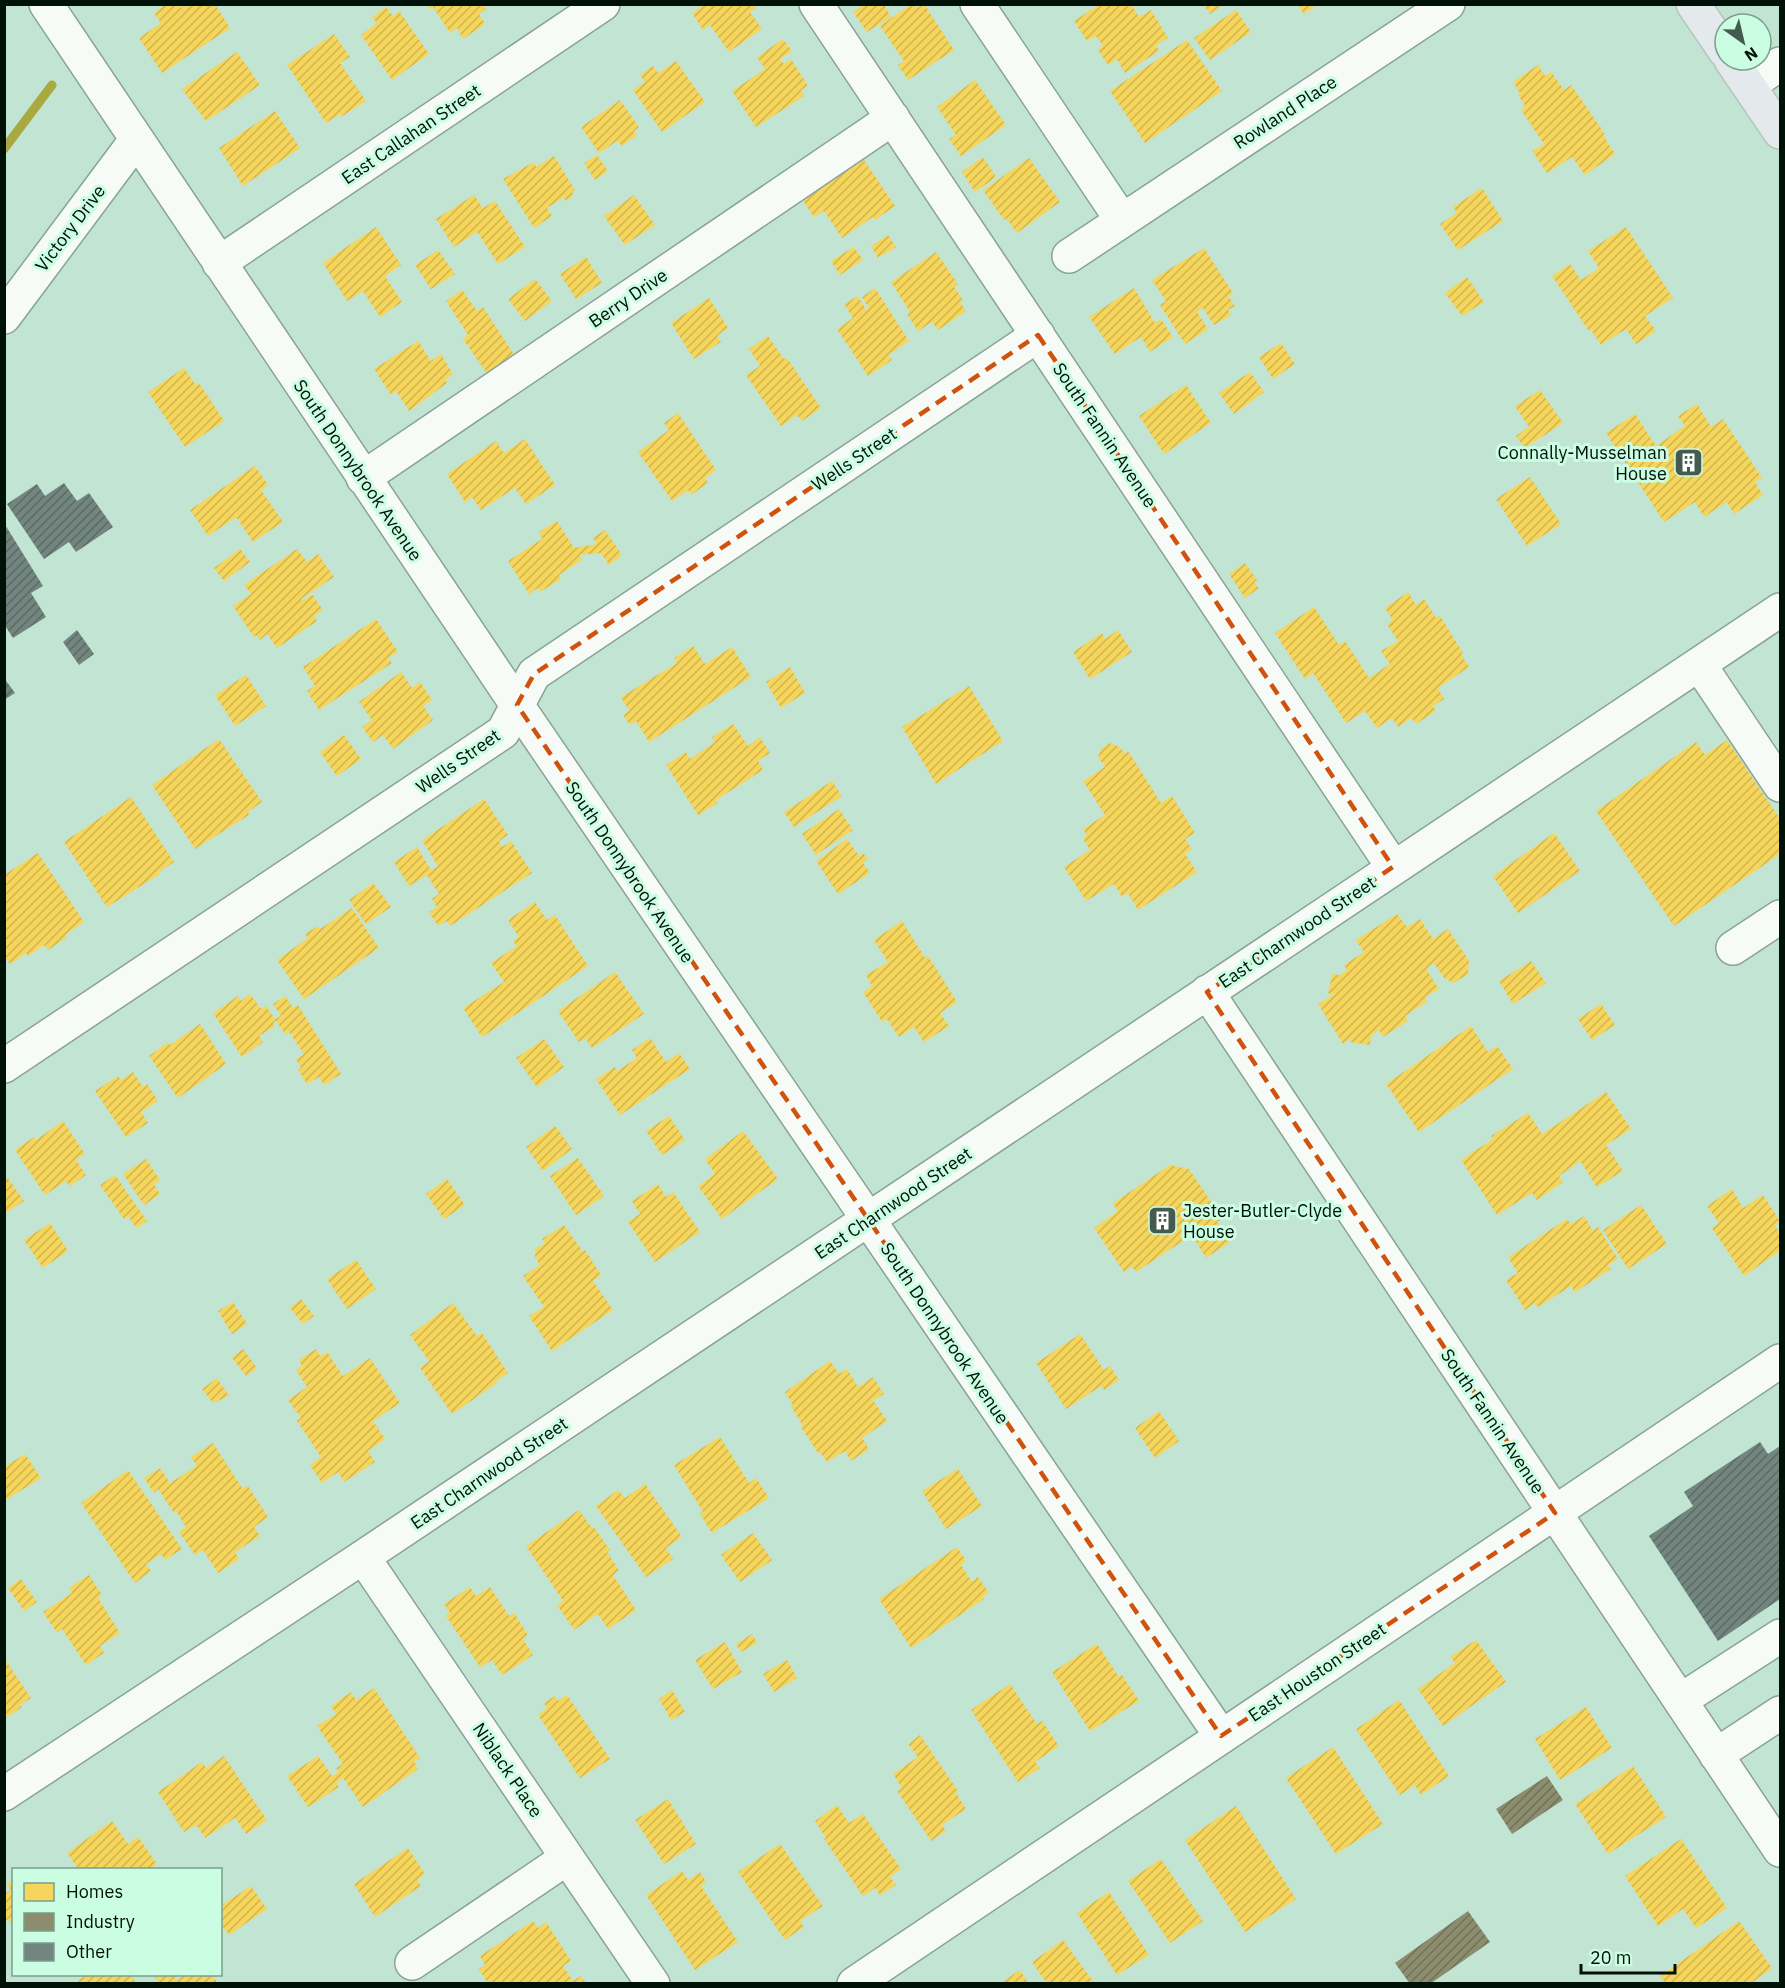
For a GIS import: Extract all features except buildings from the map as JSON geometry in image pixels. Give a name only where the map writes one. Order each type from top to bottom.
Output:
[{"type":"main road","points":[[1693,4],[1713,33]]},
{"type":"main road","points":[[1740,73],[1780,132]]},
{"type":"street","name":"South Donnybrook Avenue","points":[[46,4],[363,478],[1221,1736]]},
{"type":"street","name":"East Callahan Street","points":[[219,264],[603,4]]},
{"type":"street","name":"South Fannin Avenue","points":[[816,4],[1393,867]]},
{"type":"street","points":[[977,4],[1122,219]]},
{"type":"street","name":"Rowland Place","points":[[1069,256],[1448,4]]},
{"type":"street","points":[[1740,73],[1780,63]]},
{"type":"street","name":"Berry Drive","points":[[363,478],[893,118]]},
{"type":"street","name":"Victory Drive","points":[[4,317],[136,140]]},
{"type":"street","name":"Wells Street","points":[[4,1066],[502,732],[534,674],[1038,335]]},
{"type":"street","name":"East Charnwood Street","points":[[4,1794],[363,1557],[1780,610]]},
{"type":"street","points":[[1699,664],[1780,784]]},
{"type":"street","points":[[1733,948],[1780,917]]},
{"type":"street","name":"South Fannin Avenue","points":[[1207,992],[1780,1850]]},
{"type":"street","name":"East Houston Street","points":[[854,1983],[1780,1361]]},
{"type":"street","name":"Niblack Place","points":[[363,1557],[652,1983]]},
{"type":"street","points":[[1681,1700],[1780,1636]]},
{"type":"street","points":[[1716,1755],[1780,1713]]},
{"type":"street","points":[[412,1963],[567,1858]]},
{"type":"highlighted area","points":[[1038,335],[1393,867],[1207,992],[1555,1513],[1221,1736],[517,705],[534,674]]},
{"type":"waterway","points":[[4,149],[52,85]]},
{"type":"place","name":"Connally-Musselman House","points":[[1688,462]]},
{"type":"place","name":"Jester-Butler-Clyde House","points":[[1162,1220]]}]
